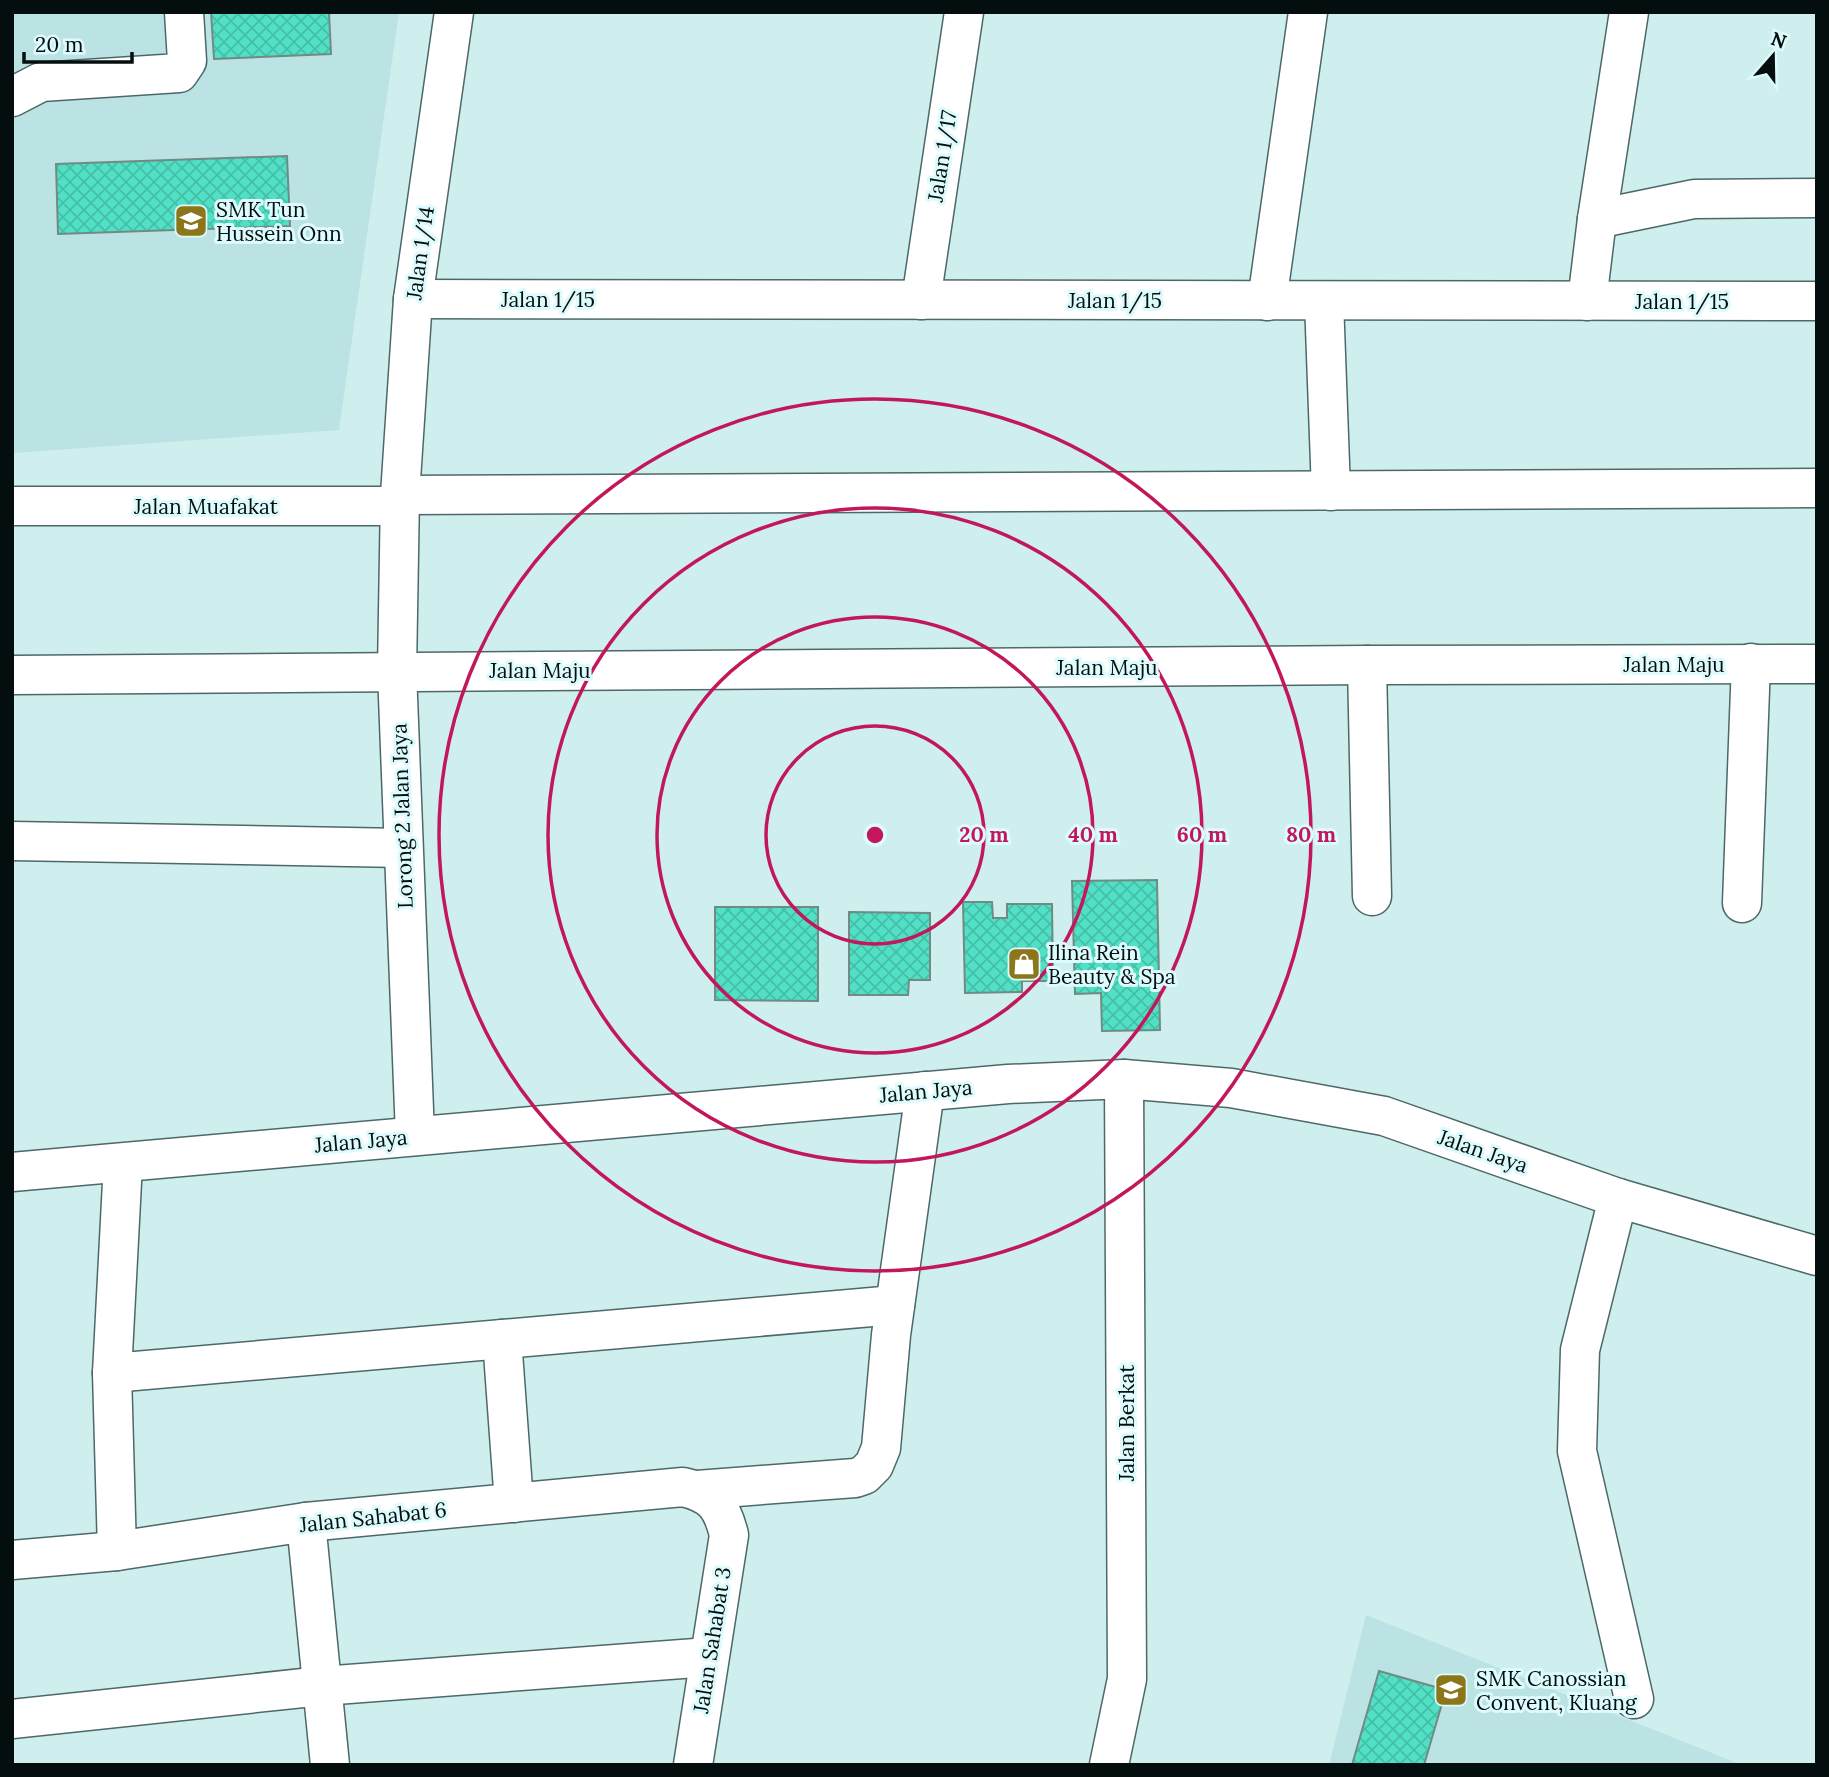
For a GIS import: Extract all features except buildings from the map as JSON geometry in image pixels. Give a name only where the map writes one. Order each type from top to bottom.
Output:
[{"type":"street","points":[[12,97],[41,82],[179,73],[187,61],[184,12]]},
{"type":"street","name":"Jalan 1/14","points":[[400,501],[413,299],[454,12]]},
{"type":"street","name":"Jalan 1/17","points":[[921,300],[964,12]]},
{"type":"street","points":[[1267,300],[1308,12]]},
{"type":"street","points":[[1587,301],[1629,12]]},
{"type":"street","points":[[1597,219],[1694,199],[1817,198]]},
{"type":"street","name":"Jalan 1/15","points":[[413,299],[1817,301]]},
{"type":"street","points":[[1324,301],[1331,491]]},
{"type":"street","name":"Jalan Muafakat","points":[[12,506],[1817,488]]},
{"type":"street","name":"Lorong 2 Jalan Jaya","points":[[400,501],[397,671],[415,1136]]},
{"type":"street","points":[[1742,903],[1751,663]]},
{"type":"street","name":"Jalan Maju","points":[[12,675],[1817,664]]},
{"type":"street","points":[[1367,665],[1372,896]]},
{"type":"street","points":[[12,841],[403,848]]},
{"type":"street","name":"Jalan Jaya","points":[[12,1172],[1008,1084],[1124,1079],[1231,1088],[1384,1116],[1618,1198],[1817,1256]]},
{"type":"street","name":"Jalan Berkat","points":[[1109,1765],[1127,1679],[1124,1079]]},
{"type":"street","points":[[112,1373],[895,1304],[925,1091]]},
{"type":"street","points":[[117,1551],[112,1373],[123,1163]]},
{"type":"street","points":[[1618,1198],[1580,1350],[1577,1451],[1634,1699]]},
{"type":"street","name":"Jalan Sahabat 6","points":[[12,1560],[117,1551],[306,1522],[683,1487],[697,1490],[855,1478],[864,1475],[874,1465],[881,1448],[895,1304]]},
{"type":"street","points":[[502,1339],[514,1503]]},
{"type":"street","name":"Jalan Sahabat 3","points":[[693,1765],[729,1535],[724,1516],[713,1501],[697,1490]]},
{"type":"street","points":[[306,1522],[330,1765]]},
{"type":"street","points":[[12,1719],[322,1686],[709,1657]]},
{"type":"shaded area","name":"SMK Tun Hussein Onn","points":[[12,12],[399,12],[339,430],[12,453]]},
{"type":"shaded area","name":"SMK Canossian Convent, Kluang","points":[[1366,1615],[1742,1765],[1329,1765]]},
{"type":"place","name":"SMK Tun Hussein Onn","points":[[191,221]]},
{"type":"place","name":"Ilina Rein Beauty & Spa","points":[[1024,964]]},
{"type":"place","name":"SMK Canossian Convent, Kluang","points":[[1451,1690]]}]
